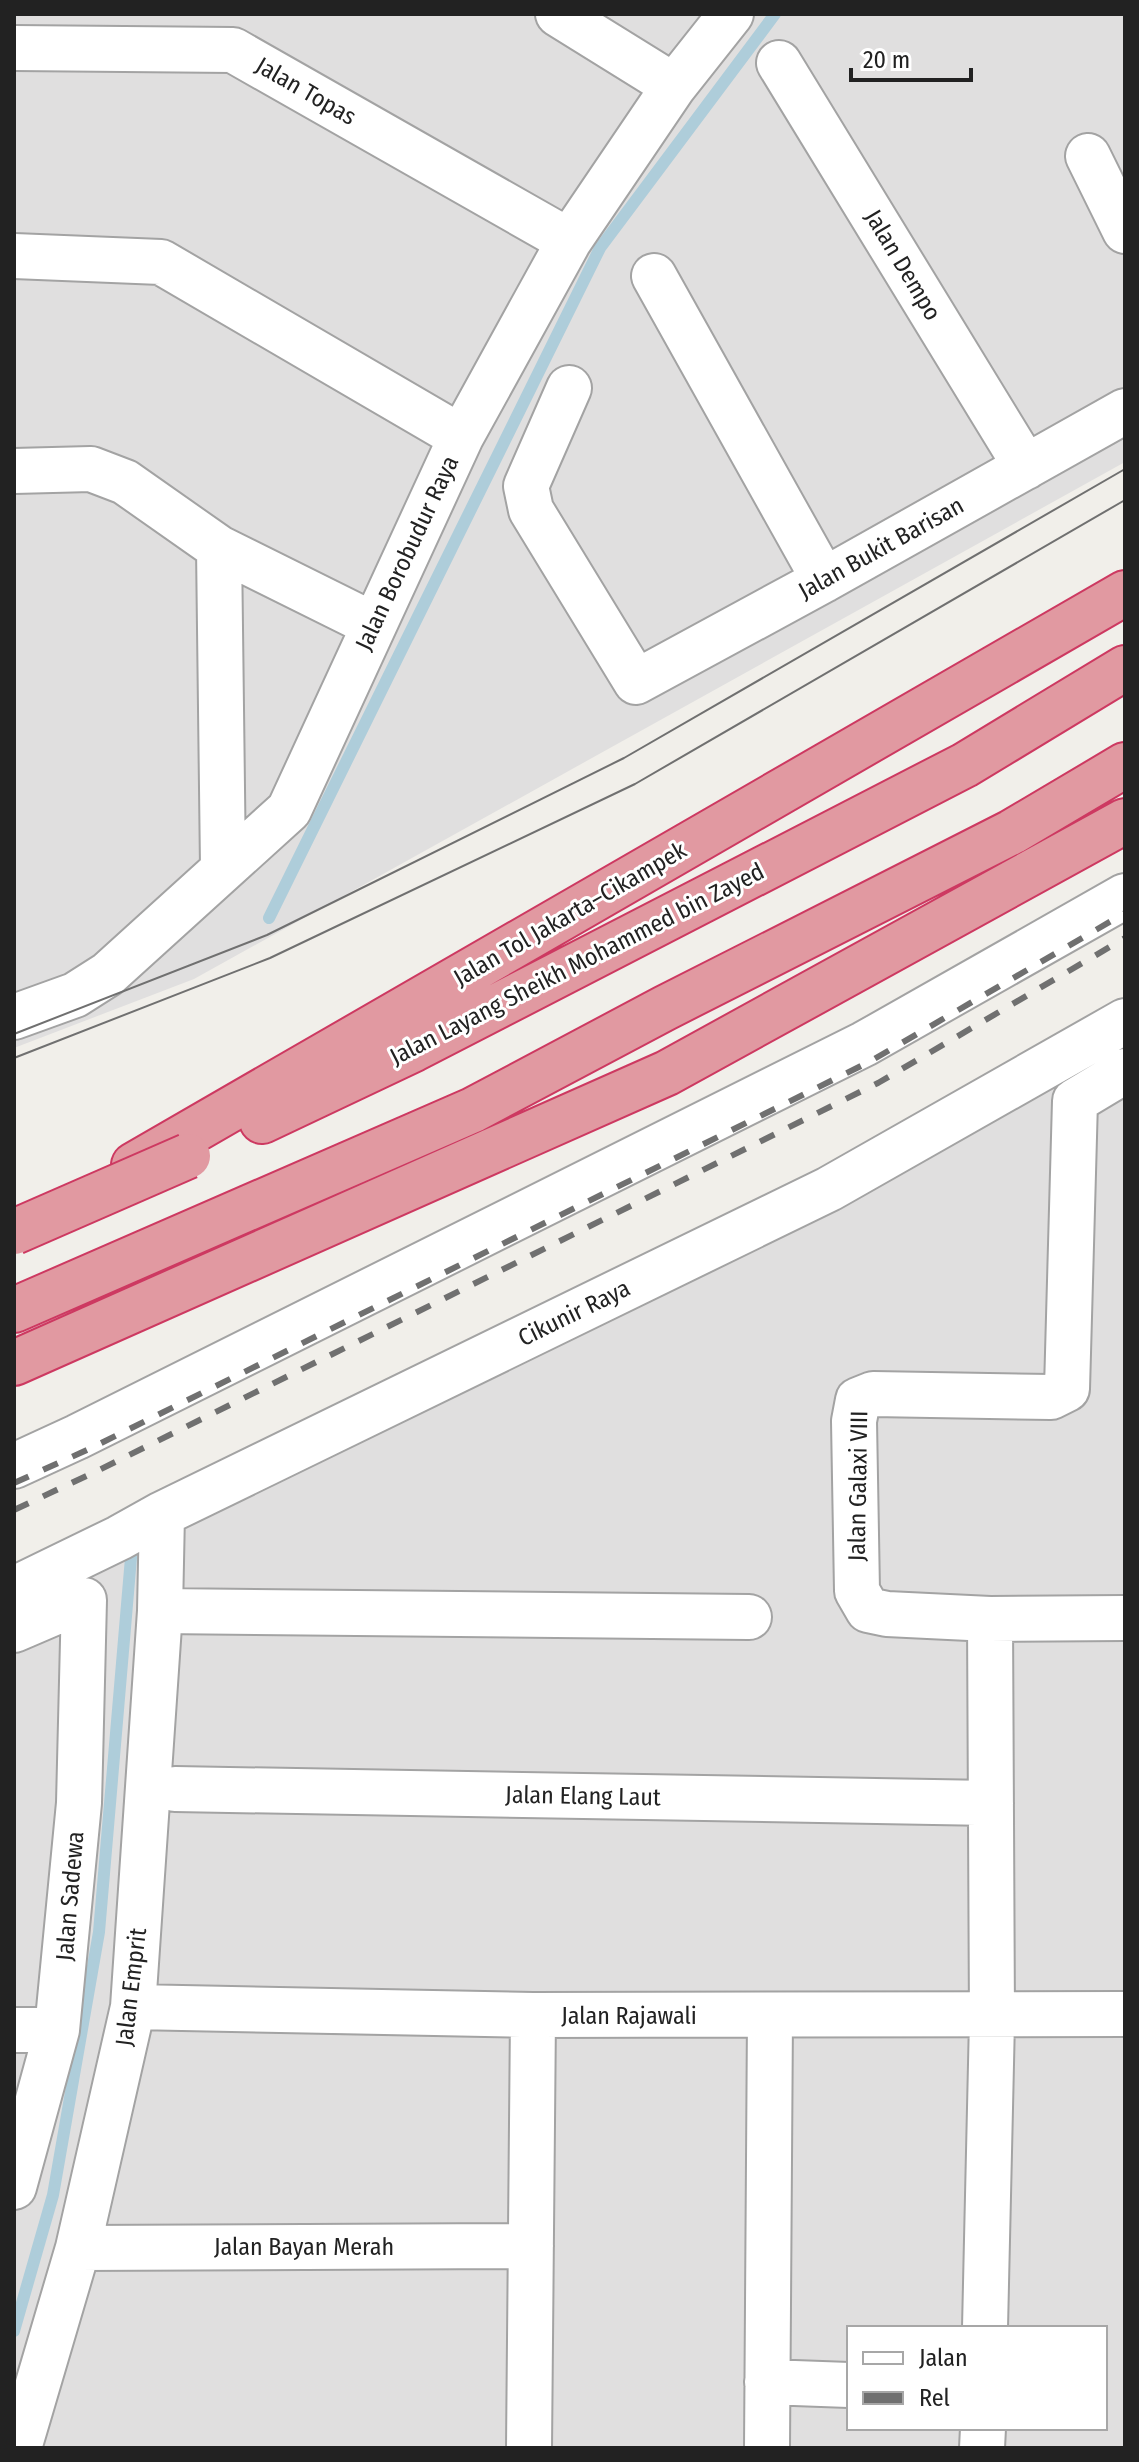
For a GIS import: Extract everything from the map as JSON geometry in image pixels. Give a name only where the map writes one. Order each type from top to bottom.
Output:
[{"type":"highway","name":"Jalan Tol Jakarta–Cikampek","points":[[14,1233],[1125,593]]},
{"type":"highway","name":"Jalan Layang Sheikh Mohammed bin Zayed","points":[[14,1233],[188,1156],[414,1049],[965,765],[1125,668]]},
{"type":"highway","points":[[14,1310],[473,1110],[665,1008],[1012,832],[1125,765]]},
{"type":"highway","points":[[14,1363],[667,1073],[1125,821]]},
{"type":"street","points":[[558,14],[674,86]]},
{"type":"street","name":"Jalan Borobudur Raya","points":[[14,1017],[75,995],[108,974],[289,810],[461,437],[569,241],[674,86],[731,14]]},
{"type":"street","name":"Jalan Topas","points":[[14,48],[233,32],[569,241]]},
{"type":"street","name":"Jalan Dempo","points":[[779,63],[1026,467]]},
{"type":"street","points":[[1088,156],[1125,231]]},
{"type":"street","points":[[14,256],[161,262],[461,437]]},
{"type":"street","points":[[654,276],[824,580]]},
{"type":"street","name":"Jalan Bukit Barisan","points":[[569,388],[526,486],[531,510],[636,682],[1125,411]]},
{"type":"street","points":[[14,471],[91,469],[125,482],[219,548],[374,625]]},
{"type":"street","points":[[219,548],[223,868]]},
{"type":"street","points":[[14,1466],[864,1044],[1125,896]]},
{"type":"street","name":"Cikunir Raya","points":[[14,1589],[829,1189],[1125,1021]]},
{"type":"street","name":"Jalan Galaxi VIII","points":[[990,1619],[887,1614],[868,1610],[857,1591],[854,1421],[858,1400],[873,1394],[1051,1397],[1067,1389],[1075,1101],[1125,1071]]},
{"type":"street","name":"Jalan Emprit","points":[[19,2448],[78,2248],[133,2007],[160,1611],[162,1514]]},
{"type":"street","name":"Jalan Sadewa","points":[[14,1630],[84,1600],[79,1803],[57,2030],[14,2187]]},
{"type":"street","points":[[160,1611],[749,1617]]},
{"type":"street","points":[[985,2326],[992,2015],[990,1619],[1125,1618]]},
{"type":"street","name":"Jalan Elang Laut","points":[[175,1789],[991,1803]]},
{"type":"street","name":"Jalan Rajawali","points":[[133,2007],[533,2015],[1125,2014]]},
{"type":"street","points":[[529,2448],[533,2015]]},
{"type":"street","points":[[767,2448],[770,2016]]},
{"type":"street","points":[[14,2030],[57,2030]]},
{"type":"street","name":"Jalan Bayan Merah","points":[[78,2248],[531,2246]]},
{"type":"street","points":[[767,2382],[847,2385]]},
{"type":"shaded area","points":[[14,14],[1125,14],[1125,462],[194,979],[14,1048]]},
{"type":"shaded area","points":[[1125,1025],[1125,2448],[14,2448],[14,1589]]},
{"type":"waterway","points":[[269,918],[600,248],[775,14]]},
{"type":"waterway","points":[[14,2331],[53,2195],[99,1932],[132,1546]]},
{"type":"tram line","points":[[14,1034],[267,935],[624,758],[1125,469]]},
{"type":"tram line","points":[[14,1058],[270,958],[635,784],[1125,500]]},
{"type":"railway","points":[[14,1483],[87,1450],[869,1062],[1125,913]]},
{"type":"railway","points":[[14,1510],[878,1083],[1125,938]]}]
